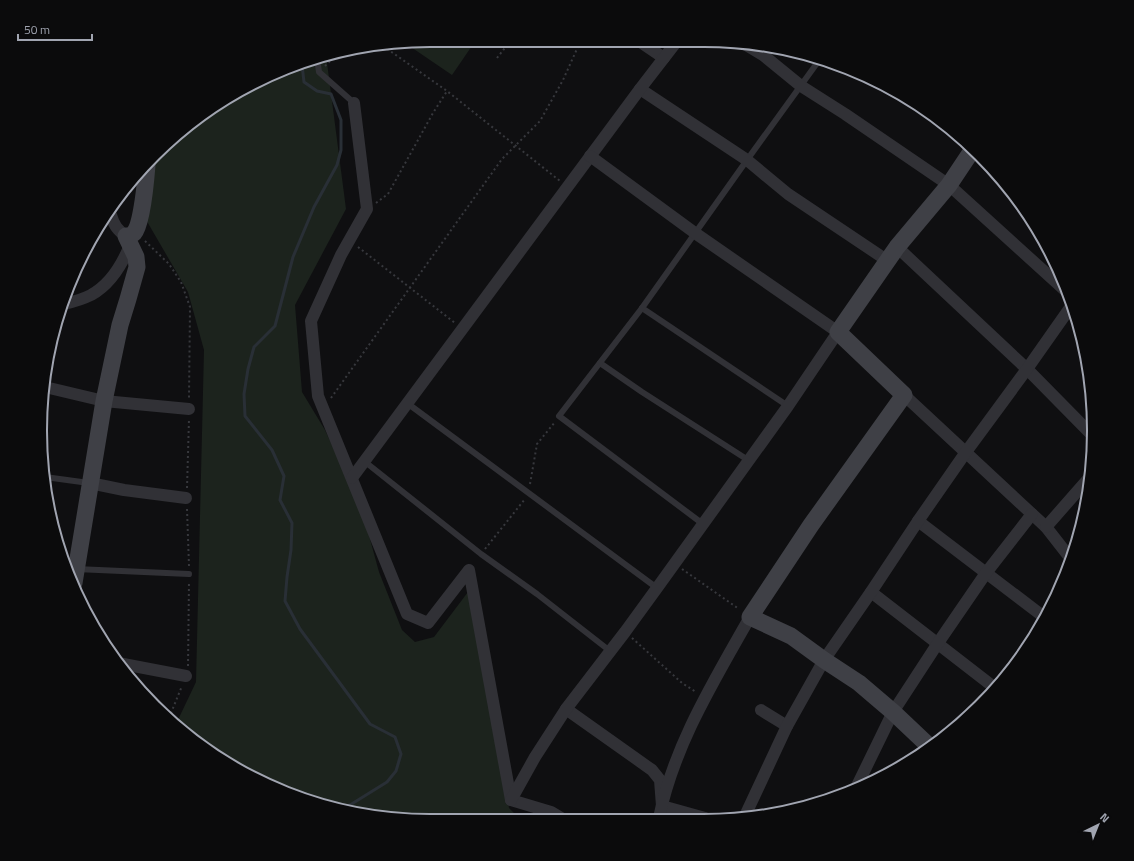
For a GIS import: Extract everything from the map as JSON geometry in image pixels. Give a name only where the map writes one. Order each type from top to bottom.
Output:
[{"type":"street","points":[[648,47],[664,58]]},
{"type":"street","points":[[352,478],[672,47]]},
{"type":"street","points":[[755,50],[801,86],[949,185],[1057,282]]},
{"type":"street","points":[[640,89],[747,160],[788,194],[892,254],[1027,369],[1087,430]]},
{"type":"street","points":[[354,103],[367,209],[341,255],[311,321],[318,396],[407,614],[428,623],[469,570],[511,800]]},
{"type":"street","points":[[511,800],[535,757],[566,709],[675,564],[788,406],[892,254],[949,185],[970,154]]},
{"type":"street","points":[[590,156],[695,233],[838,332],[1046,527],[1067,555]]},
{"type":"street","points":[[69,303],[90,296],[103,286],[116,272],[125,258],[130,238],[138,225],[146,173]]},
{"type":"street","points":[[73,569],[120,325],[137,267],[136,257],[130,238],[119,232],[112,217]]},
{"type":"street","points":[[747,812],[787,726],[824,660],[872,592],[918,520],[1068,311]]},
{"type":"street","points":[[49,388],[104,402],[189,408]]},
{"type":"street","points":[[660,812],[679,751],[704,698],[750,617],[812,525],[904,395]]},
{"type":"street","points":[[90,483],[124,490],[186,498]]},
{"type":"street","points":[[1046,527],[1083,484]]},
{"type":"street","points":[[860,780],[893,712],[986,573],[1032,514]]},
{"type":"street","points":[[918,520],[1040,614]]},
{"type":"street","points":[[872,592],[991,685]]},
{"type":"street","points":[[750,617],[792,636],[824,660],[859,683],[926,743]]},
{"type":"street","points":[[127,665],[186,676]]},
{"type":"street","points":[[566,709],[652,770],[660,780],[660,812]]},
{"type":"street","points":[[761,710],[787,726]]},
{"type":"street","points":[[511,800],[554,814]]},
{"type":"street","points":[[660,812],[675,814]]},
{"type":"lane","points":[[318,64],[319,72],[354,103]]},
{"type":"lane","points":[[703,524],[559,416],[642,308],[817,64]]},
{"type":"lane","points":[[642,308],[788,406]]},
{"type":"lane","points":[[600,363],[642,392],[748,460]]},
{"type":"lane","points":[[407,404],[657,588]]},
{"type":"lane","points":[[364,461],[481,554],[537,594],[610,651]]},
{"type":"lane","points":[[50,477],[90,483]]},
{"type":"lane","points":[[74,573],[189,574]]},
{"type":"path","points":[[497,58],[506,47]]},
{"type":"path","points":[[323,409],[502,159],[540,120],[563,80],[578,47]]},
{"type":"path","points":[[388,49],[447,92],[568,186]]},
{"type":"path","points":[[319,72],[331,60]]},
{"type":"path","points":[[367,209],[388,194],[433,113],[447,92]]},
{"type":"path","points":[[130,238],[153,248],[169,264],[182,282],[190,307],[186,498],[189,574],[189,662],[186,676],[170,712]]},
{"type":"path","points":[[350,241],[463,328]]},
{"type":"path","points":[[481,554],[529,494],[537,444],[559,416]]},
{"type":"path","points":[[675,564],[750,617]]},
{"type":"path","points":[[625,632],[682,683],[704,698]]},
{"type":"shaded area","points":[[471,47],[452,75],[412,48]]},
{"type":"shaded area","points":[[327,61],[346,209],[295,305],[302,392],[325,430],[362,510],[379,572],[402,630],[415,642],[434,637],[468,592],[509,808],[515,814],[405,813],[380,811],[331,801],[284,785],[239,763],[197,735],[178,719],[196,682],[204,350],[188,292],[145,218],[154,165],[178,142],[197,126],[239,98],[284,76]]},
{"type":"waterway","points":[[302,69],[304,82],[317,91],[331,94],[341,120],[341,150],[337,165],[314,207],[293,257],[275,326],[254,347],[248,369],[244,394],[245,416],[272,450],[284,476],[280,500],[292,523],[291,550],[285,601],[300,629],[370,724],[395,737],[401,754],[396,771],[387,782],[349,805]]}]
